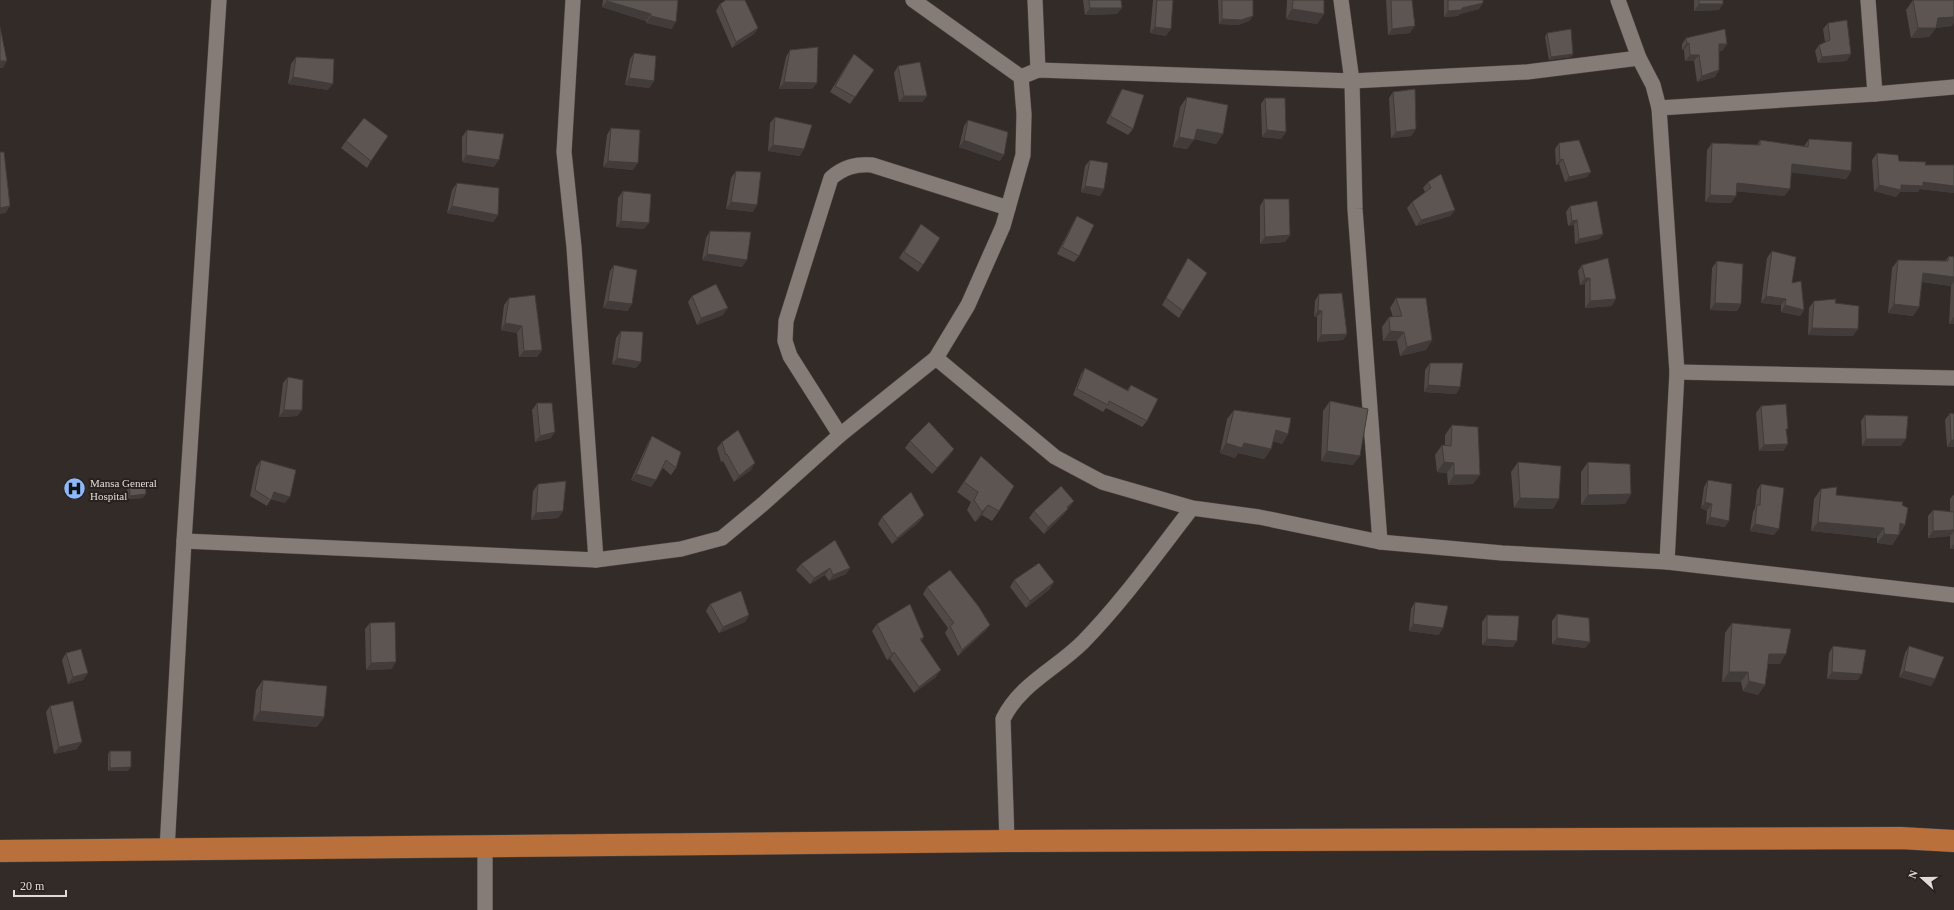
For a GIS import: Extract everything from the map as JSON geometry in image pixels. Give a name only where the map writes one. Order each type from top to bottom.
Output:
[{"type":"main road","points":[[0,851],[1007,841],[1900,838],[1954,841]]},
{"type":"street","points":[[167,850],[184,541],[219,0]]},
{"type":"street","points":[[573,0],[564,152],[574,247],[596,560]]},
{"type":"street","points":[[184,541],[596,560],[681,549],[722,538],[763,504],[840,435],[936,358],[968,305],[1003,226],[1023,155],[1024,114],[1021,77],[913,0]]},
{"type":"street","points":[[1035,0],[1038,70]]},
{"type":"street","points":[[1341,0],[1352,81],[1355,209],[1380,542]]},
{"type":"street","points":[[1618,0],[1639,58],[1653,86],[1659,108],[1677,372],[1667,562]]},
{"type":"street","points":[[1868,0],[1875,94]]},
{"type":"street","points":[[1021,77],[1038,70],[1352,81],[1527,72],[1639,58]]},
{"type":"street","points":[[1659,108],[1875,94],[1954,87]]},
{"type":"street","points":[[840,435],[790,356],[785,341],[786,322],[831,178],[842,168],[857,164],[872,165],[1008,208]]},
{"type":"street","points":[[936,358],[1054,457],[1102,482],[1192,508],[1259,518],[1380,542],[1502,553],[1667,562],[1954,595]]},
{"type":"street","points":[[1677,372],[1954,378]]},
{"type":"street","points":[[1007,841],[1003,719],[1010,706],[1025,688],[1082,643],[1115,607],[1192,508]]},
{"type":"street","points":[[485,847],[485,910]]},
{"type":"building","points":[[607,0],[678,0],[676,22],[651,16],[651,14]]},
{"type":"building","points":[[726,0],[745,0],[758,28],[736,42],[720,4]]},
{"type":"building","points":[[1089,0],[1121,0],[1122,8],[1090,8]]},
{"type":"building","points":[[1157,0],[1173,0],[1171,29],[1155,27]]},
{"type":"building","points":[[1222,0],[1253,0],[1253,16],[1241,20],[1222,19]]},
{"type":"building","points":[[1293,0],[1324,0],[1324,14],[1292,9]]},
{"type":"building","points":[[1391,0],[1412,0],[1415,26],[1392,29]]},
{"type":"building","points":[[1448,0],[1483,0],[1483,3],[1462,8],[1462,10],[1448,11]]},
{"type":"building","points":[[1699,0],[1723,0],[1723,4],[1699,4]]},
{"type":"building","points":[[1913,0],[1954,0],[1954,17],[1938,18],[1936,28],[1918,28]]},
{"type":"building","points":[[1847,20],[1851,54],[1822,57],[1819,45],[1830,40],[1828,23]]},
{"type":"building","points":[[0,27],[7,61],[0,61]]},
{"type":"building","points":[[1571,29],[1573,54],[1551,57],[1547,33]]},
{"type":"building","points":[[1725,29],[1727,44],[1719,44],[1719,70],[1702,76],[1699,55],[1690,55],[1689,43],[1687,43],[1686,38]]},
{"type":"building","points":[[818,47],[817,83],[784,82],[790,50]]},
{"type":"building","points":[[634,53],[656,56],[654,81],[629,78]]},
{"type":"building","points":[[854,54],[874,70],[855,97],[835,86]]},
{"type":"building","points":[[296,57],[334,59],[333,84],[293,77]]},
{"type":"building","points":[[920,62],[927,96],[904,96],[898,66]]},
{"type":"building","points":[[1122,89],[1144,95],[1133,129],[1110,116]]},
{"type":"building","points":[[1415,89],[1416,129],[1396,132],[1393,92]]},
{"type":"building","points":[[1187,97],[1228,105],[1223,134],[1197,129],[1194,140],[1179,137]]},
{"type":"building","points":[[1265,98],[1285,98],[1286,132],[1267,130]]},
{"type":"building","points":[[775,117],[812,125],[804,149],[773,145]]},
{"type":"building","points":[[364,118],[388,136],[371,161],[346,141]]},
{"type":"building","points":[[968,120],[1008,132],[1004,155],[964,140]]},
{"type":"building","points":[[611,128],[640,130],[638,163],[608,161]]},
{"type":"building","points":[[467,130],[504,134],[499,160],[466,155]]},
{"type":"building","points":[[1809,139],[1852,142],[1851,171],[1792,164],[1790,189],[1737,183],[1736,196],[1710,195],[1712,143],[1760,145],[1760,140],[1808,147]]},
{"type":"building","points":[[1579,140],[1591,172],[1569,177],[1563,159],[1560,160],[1559,143]]},
{"type":"building","points":[[0,152],[4,152],[10,206],[0,208]]},
{"type":"building","points":[[1877,153],[1898,155],[1899,161],[1926,162],[1925,165],[1954,165],[1954,186],[1923,182],[1923,186],[1901,185],[1901,190],[1879,185]]},
{"type":"building","points":[[1090,160],[1108,163],[1104,189],[1085,186]]},
{"type":"building","points":[[736,171],[761,172],[757,205],[731,202]]},
{"type":"building","points":[[1441,174],[1455,210],[1421,220],[1412,202],[1431,188],[1428,182]]},
{"type":"building","points":[[457,183],[499,188],[498,215],[452,206]]},
{"type":"building","points":[[623,191],[651,194],[649,223],[621,221]]},
{"type":"building","points":[[1264,199],[1289,199],[1290,235],[1265,237]]},
{"type":"building","points":[[1597,201],[1603,234],[1579,239],[1577,220],[1572,221],[1570,206]]},
{"type":"building","points":[[1077,216],[1094,225],[1079,256],[1062,247]]},
{"type":"building","points":[[921,224],[940,238],[923,265],[904,252]]},
{"type":"building","points":[[710,231],[751,232],[747,260],[707,254]]},
{"type":"building","points":[[1772,251],[1796,257],[1792,283],[1801,281],[1804,310],[1785,305],[1786,299],[1766,296]]},
{"type":"building","points":[[1949,256],[1954,257],[1954,277],[1923,273],[1919,307],[1894,304],[1898,260],[1948,261]]},
{"type":"building","points":[[1188,258],[1207,273],[1183,311],[1166,298]]},
{"type":"building","points":[[1608,258],[1616,299],[1590,301],[1590,278],[1585,278],[1582,265]]},
{"type":"building","points":[[1717,261],[1743,264],[1741,304],[1715,303]]},
{"type":"building","points":[[614,265],[637,270],[632,304],[608,301]]},
{"type":"building","points":[[716,284],[728,308],[701,318],[692,296]]},
{"type":"building","points":[[1342,293],[1347,334],[1321,335],[1322,311],[1318,310],[1319,294]]},
{"type":"building","points":[[535,295],[542,350],[524,351],[522,326],[505,323],[509,298]]},
{"type":"building","points":[[1396,298],[1426,298],[1432,340],[1407,347],[1404,332],[1390,331],[1389,317],[1402,316]]},
{"type":"building","points":[[1836,299],[1835,303],[1859,306],[1858,329],[1812,328],[1814,301]]},
{"type":"building","points":[[621,331],[643,332],[641,362],[617,358]]},
{"type":"building","points":[[1430,363],[1463,363],[1460,387],[1428,385]]},
{"type":"building","points":[[1085,368],[1128,391],[1131,385],[1158,399],[1147,421],[1109,401],[1108,405],[1077,389]]},
{"type":"building","points":[[288,377],[303,380],[302,410],[284,410]]},
{"type":"building","points":[[1330,401],[1368,409],[1360,456],[1327,451]]},
{"type":"building","points":[[537,403],[552,403],[555,432],[540,436]]},
{"type":"building","points":[[1786,404],[1788,429],[1786,429],[1788,444],[1764,445],[1761,406]]},
{"type":"building","points":[[1234,410],[1291,418],[1288,434],[1276,430],[1271,449],[1244,443],[1242,448],[1226,443]]},
{"type":"building","points":[[1950,413],[1954,414],[1954,440],[1951,440]]},
{"type":"building","points":[[1865,415],[1908,416],[1906,439],[1866,439]]},
{"type":"building","points":[[929,422],[954,449],[937,468],[910,441]]},
{"type":"building","points":[[1452,425],[1478,427],[1480,475],[1454,475],[1454,463],[1444,462],[1442,445],[1451,446]]},
{"type":"building","points":[[738,430],[755,463],[739,476],[727,454],[726,455],[722,442]]},
{"type":"building","points":[[652,436],[681,452],[676,468],[666,460],[656,480],[636,474]]},
{"type":"building","points":[[981,456],[1014,486],[999,511],[988,505],[982,512],[974,500],[978,492],[964,482]]},
{"type":"building","points":[[261,460],[296,470],[290,497],[274,492],[271,500],[255,490]]},
{"type":"building","points":[[1518,462],[1561,466],[1559,499],[1520,498]]},
{"type":"building","points":[[1588,462],[1630,464],[1631,494],[1588,495]]},
{"type":"building","points":[[1708,480],[1732,484],[1729,521],[1710,517],[1712,504],[1705,502]]},
{"type":"building","points":[[145,481],[146,494],[130,496],[129,482]]},
{"type":"building","points":[[566,481],[563,511],[536,513],[538,484]]},
{"type":"building","points":[[1761,484],[1784,488],[1779,529],[1755,524],[1757,505],[1760,505]]},
{"type":"building","points":[[1061,486],[1074,501],[1067,507],[1068,509],[1048,527],[1034,511]]},
{"type":"building","points":[[1837,487],[1836,495],[1903,502],[1902,505],[1908,508],[1905,525],[1900,523],[1899,535],[1884,534],[1884,528],[1818,522],[1821,489]]},
{"type":"building","points":[[911,492],[924,515],[897,538],[882,517]]},
{"type":"building","points":[[1933,510],[1954,512],[1954,530],[1933,531]]},
{"type":"building","points":[[835,540],[850,568],[833,575],[830,568],[814,578],[801,564]]},
{"type":"building","points":[[1039,563],[1054,582],[1030,601],[1014,580]]},
{"type":"building","points":[[950,570],[979,607],[990,625],[962,650],[950,626],[954,623],[927,587]]},
{"type":"building","points":[[741,591],[749,615],[723,627],[710,604]]},
{"type":"building","points":[[1415,602],[1448,606],[1443,628],[1413,624]]},
{"type":"building","points":[[910,604],[924,637],[920,639],[941,670],[919,687],[894,652],[892,654],[877,624]]},
{"type":"building","points":[[1557,614],[1589,618],[1590,642],[1557,638]]},
{"type":"building","points":[[1487,615],[1519,616],[1517,641],[1487,639]]},
{"type":"building","points":[[395,622],[396,662],[371,663],[370,623]]},
{"type":"building","points":[[1732,623],[1791,629],[1786,654],[1769,654],[1765,685],[1749,681],[1748,672],[1729,672]]},
{"type":"building","points":[[1833,646],[1866,650],[1862,674],[1832,672]]},
{"type":"building","points":[[1909,646],[1944,657],[1935,679],[1904,671]]},
{"type":"building","points":[[81,649],[88,673],[73,677],[66,653]]},
{"type":"building","points":[[263,680],[327,686],[324,717],[260,711]]},
{"type":"building","points":[[73,701],[82,742],[59,747],[50,706]]},
{"type":"building","points":[[110,751],[131,751],[131,767],[110,768]]},
{"type":"place","name":"Mansa General Hospital","points":[[75,489]]}]
